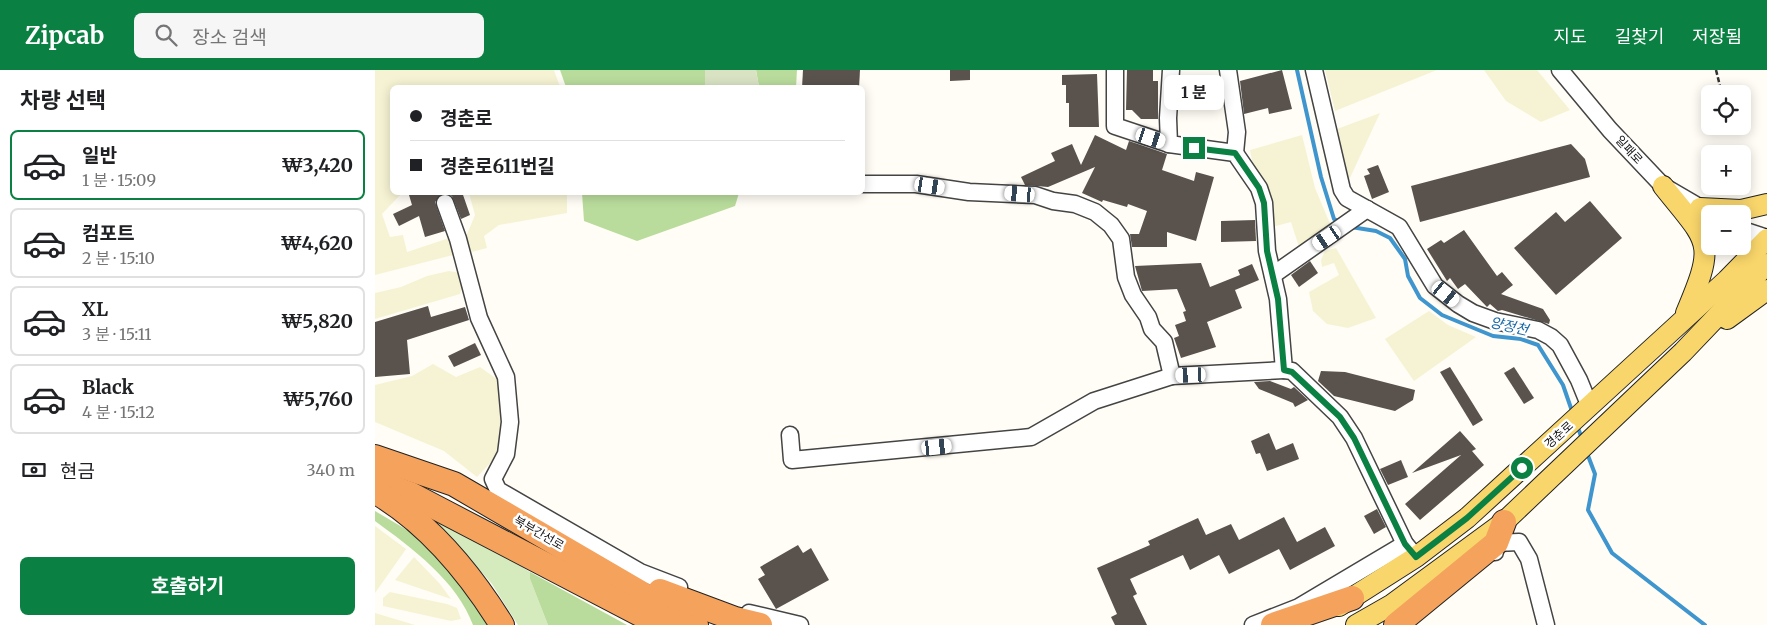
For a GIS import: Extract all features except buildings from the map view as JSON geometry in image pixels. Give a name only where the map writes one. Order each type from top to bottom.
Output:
[{"type":"highway","name":"북부간선로","points":[[375,457],[453,484],[696,625]]},
{"type":"highway","name":"북부간선로","points":[[375,481],[418,499],[661,625]]},
{"type":"highway","points":[[375,491],[407,511],[446,552],[485,597],[502,625]]},
{"type":"highway","points":[[1404,623],[1500,532]]},
{"type":"highway","points":[[616,577],[760,625]]},
{"type":"highway","points":[[1273,625],[1352,598]]},
{"type":"main road","points":[[1663,186],[1698,228],[1705,245],[1705,261],[1701,279],[1683,321]]},
{"type":"main road","points":[[1751,208],[1767,204]]},
{"type":"main road","name":"경춘로","points":[[1307,625],[1352,598],[1410,551],[1467,518],[1683,321],[1767,238]]},
{"type":"main road","name":"경춘로","points":[[1357,625],[1391,605],[1500,532],[1563,466],[1683,352],[1767,264]]},
{"type":"main road","points":[[1683,352],[1767,290]]},
{"type":"street","points":[[1115,70],[1115,126],[1169,144],[1235,153]]},
{"type":"street","points":[[1169,144],[1168,118],[1171,70]]},
{"type":"street","points":[[1228,70],[1237,132],[1235,153],[1259,188],[1264,203],[1267,251],[1278,299],[1284,370]]},
{"type":"street","points":[[1314,70],[1342,190],[1347,198],[1365,211],[1399,227],[1435,286],[1458,304],[1473,313],[1495,321],[1538,330],[1551,337],[1560,345],[1575,373],[1587,409]]},
{"type":"street","name":"일패로","points":[[1560,70],[1610,130],[1663,186],[1701,209]]},
{"type":"street","points":[[865,184],[917,184],[969,192],[1035,195],[1053,201],[1075,204],[1095,212],[1111,225],[1121,239],[1126,277],[1152,328],[1165,342],[1172,376]]},
{"type":"street","points":[[445,203],[458,239],[479,318],[506,378],[510,422],[506,454],[493,479],[498,490],[640,572],[741,611],[800,625]]},
{"type":"street","points":[[1273,275],[1365,211]]},
{"type":"street","points":[[1751,233],[1767,238]]},
{"type":"street","points":[[790,435],[792,460],[1031,437],[1094,401],[1172,376],[1284,370],[1292,372],[1340,417],[1354,438],[1410,551],[1299,607],[1253,625]]},
{"type":"street","points":[[1500,532],[1519,542],[1529,559],[1546,625]]},
{"type":"path","points":[[1715,70],[1719,85]]},
{"type":"shaded area","points":[[375,70],[554,70],[559,85],[390,85],[390,195],[400,195],[382,214],[390,237],[403,235],[407,252],[449,238],[453,255],[375,275]]},
{"type":"shaded area","points":[[1325,70],[1437,70],[1335,111]]},
{"type":"shaded area","points":[[1484,70],[1537,70],[1570,110],[1541,122],[1506,101]]},
{"type":"shaded area","points":[[1380,113],[1349,180],[1337,129]]},
{"type":"shaded area","points":[[1302,135],[1315,188],[1331,226],[1299,247],[1291,222],[1272,227],[1264,184],[1253,165],[1250,150]]},
{"type":"shaded area","points":[[470,195],[567,195],[567,213],[499,225],[484,236],[487,248],[468,253],[465,239],[475,215]]},
{"type":"shaded area","points":[[1336,248],[1376,318],[1348,328],[1327,324],[1313,311],[1309,292],[1339,275],[1334,263],[1322,267],[1321,260],[1325,251]]},
{"type":"shaded area","points":[[449,271],[461,273],[463,284],[460,294],[375,319],[375,293],[401,287],[427,276]]},
{"type":"shaded area","points":[[1429,311],[1448,325],[1476,337],[1414,381],[1385,339]]},
{"type":"shaded area","points":[[433,364],[456,377],[480,367],[498,380],[504,411],[502,439],[493,460],[477,477],[444,451],[375,422],[375,385],[412,376]]},
{"type":"shaded area","points":[[375,526],[406,549],[375,593]]},
{"type":"shaded area","points":[[414,557],[440,584],[451,599],[395,580]]},
{"type":"shaded area","points":[[390,592],[447,604],[457,608],[461,619],[451,621],[383,606],[383,598]]},
{"type":"shaded area","points":[[375,613],[415,625],[375,625]]},
{"type":"green space","points":[[560,70],[705,70],[705,85],[565,85]]},
{"type":"green space","points":[[705,70],[756,70],[759,85],[705,85]]},
{"type":"green space","points":[[756,70],[797,70],[796,85],[759,85]]},
{"type":"green space","points":[[582,195],[738,195],[735,206],[637,241],[584,221]]},
{"type":"green space","points":[[416,510],[484,544],[530,572],[530,579],[548,625],[518,625],[492,584],[450,536]]},
{"type":"green space","points":[[375,511],[419,537],[452,570],[495,625],[473,625],[466,609],[445,580],[404,542],[375,521]]},
{"type":"green space","points":[[530,572],[627,625],[548,625],[530,579]]},
{"type":"waterway","name":"양정천","points":[[1297,70],[1321,177],[1334,219],[1340,222]]},
{"type":"waterway","name":"양정천","points":[[1351,227],[1376,231],[1390,238],[1405,259],[1408,276],[1420,298],[1442,315],[1493,336],[1521,339],[1538,345],[1563,385],[1573,414]]},
{"type":"waterway","name":"양정천","points":[[1577,425],[1582,439]]},
{"type":"waterway","name":"양정천","points":[[1587,453],[1595,474],[1588,510],[1612,553],[1705,625]]},
{"type":"route","points":[[1194,148],[1235,153],[1259,188],[1264,203],[1267,251],[1278,299],[1284,370],[1292,372],[1340,417],[1354,438],[1405,544],[1416,557],[1467,518],[1522,468]]}]
